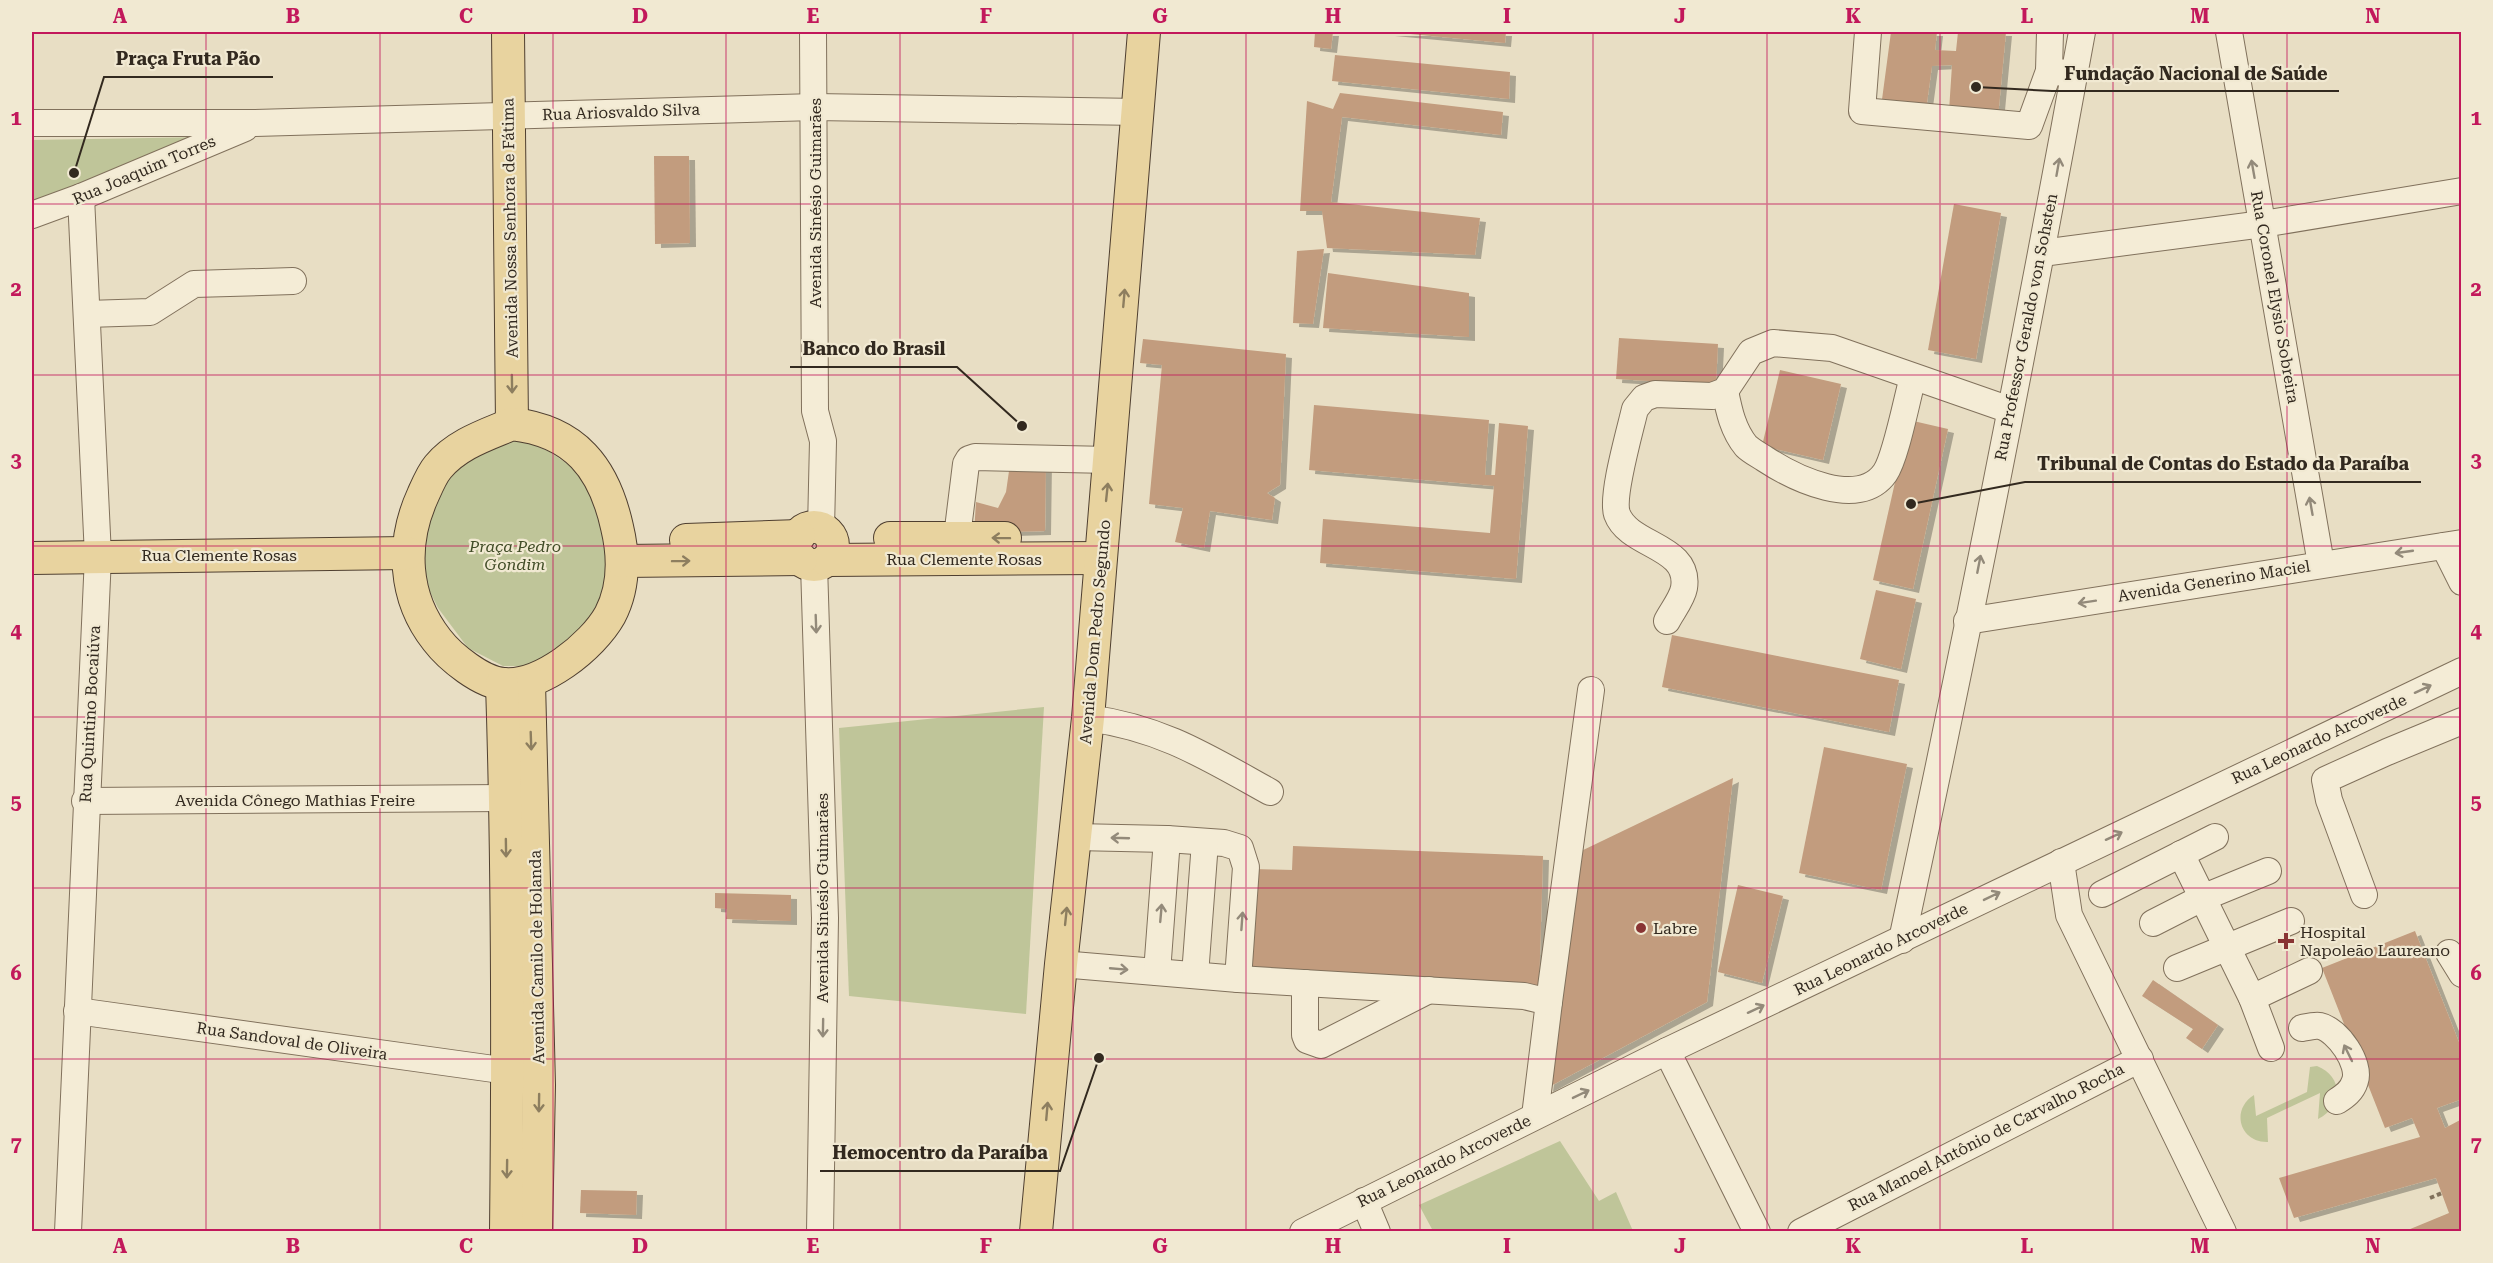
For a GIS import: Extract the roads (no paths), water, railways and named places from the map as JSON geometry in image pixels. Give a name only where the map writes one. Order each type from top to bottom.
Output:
[{"type":"main road","name":"Avenida Nossa Senhora de Fátima","points":[[508,32],[512,424]]},
{"type":"main road","name":"Avenida Dom Pedro Segundo","points":[[1036,1232],[1061,964],[1088,718],[1144,32]]},
{"type":"main road","points":[[512,424],[535,426],[557,437],[577,450],[592,465],[604,482],[612,504],[622,552],[619,591],[610,615],[598,632],[566,662],[515,683],[459,663],[431,633],[420,614],[413,595],[407,553],[409,530],[416,509],[438,467],[471,441],[512,424]]},
{"type":"main road","name":"Rua Clemente Rosas","points":[[622,552],[957,537],[1101,549]]},
{"type":"main road","name":"Rua Clemente Rosas","points":[[814,545],[1101,549]]},
{"type":"main road","name":"Rua Clemente Rosas","points":[[32,558],[407,553]]},
{"type":"main road","name":"Avenida Camilo de Holanda","points":[[506,1232],[508,1071],[505,798],[515,683]]},
{"type":"main road","name":"Avenida Camilo de Holanda","points":[[515,683],[540,1085],[536,1232]]},
{"type":"street","name":"Avenida Sinésio Guimarães","points":[[813,32],[815,411],[823,441],[814,545],[825,918],[820,1232]]},
{"type":"street","points":[[1868,32],[1862,111],[2029,126],[2049,71],[2050,32]]},
{"type":"street","name":"Rua Professor Geraldo von Sohsten","points":[[1902,940],[1941,759],[2042,254],[2082,32]]},
{"type":"street","name":"Rua Coronel Elysio Sobreira","points":[[2229,32],[2321,564]]},
{"type":"street","points":[[2049,71],[2074,75]]},
{"type":"street","name":"Rua Ariosvaldo Silva","points":[[32,123],[255,123],[815,107],[1139,112]]},
{"type":"street","name":"Rua Joaquim Torres","points":[[32,215],[81,197],[255,123]]},
{"type":"street","points":[[2042,254],[2263,224],[2462,191]]},
{"type":"street","name":"Rua Quintino Bocaiúva","points":[[68,1232],[85,801],[98,556],[81,197]]},
{"type":"street","points":[[87,314],[150,312],[194,284],[293,281]]},
{"type":"street","points":[[1667,621],[1684,589],[1684,572],[1676,559],[1632,534],[1623,524],[1617,512],[1616,495],[1635,409],[1644,398],[1655,394],[1712,396],[1725,391],[1751,352],[1773,343],[1832,348],[2010,410]]},
{"type":"street","points":[[1725,391],[1731,420],[1747,447],[1784,472],[1824,487],[1854,491],[1870,487],[1886,472],[1913,376]]},
{"type":"street","points":[[957,537],[966,464],[969,459],[975,457],[1110,460]]},
{"type":"street","points":[[2453,545],[2462,582]]},
{"type":"street","name":"Avenida Generino Maciel","points":[[1967,621],[2453,545]]},
{"type":"street","name":"Rua Leonardo Arcoverde","points":[[1303,1232],[1667,1051],[2462,671]]},
{"type":"street","points":[[1535,1116],[1591,690]]},
{"type":"street","points":[[1088,718],[1145,729],[1184,744],[1270,792]]},
{"type":"street","points":[[2364,895],[2329,800],[2325,780],[2462,721]]},
{"type":"street","name":"Avenida Cônego Mathias Freire","points":[[85,801],[505,798]]},
{"type":"street","points":[[1075,837],[1205,842],[1234,845],[1240,848],[1246,867],[1238,979]]},
{"type":"street","points":[[2102,894],[2215,837]]},
{"type":"street","points":[[1157,972],[1167,840]]},
{"type":"street","points":[[1195,975],[1205,842]]},
{"type":"street","points":[[2181,854],[2252,999],[2271,1048]]},
{"type":"street","points":[[2061,862],[2069,915],[2223,1232]]},
{"type":"street","points":[[2153,923],[2202,898],[2268,871]]},
{"type":"street","points":[[2028,878],[2069,915]]},
{"type":"street","points":[[2177,968],[2290,921]]},
{"type":"street","points":[[1061,964],[1238,979],[1524,996],[1549,1002]]},
{"type":"street","points":[[2252,999],[2309,971]]},
{"type":"street","points":[[1305,983],[1305,1035],[1307,1040],[1321,1045],[1429,990]]},
{"type":"street","name":"Rua Sandoval de Oliveira","points":[[77,1011],[508,1071]]},
{"type":"street","points":[[2302,1028],[2320,1026],[2337,1034],[2347,1048],[2357,1074],[2350,1092],[2337,1101]]},
{"type":"street","points":[[1667,1051],[1757,1232]]},
{"type":"street","name":"Rua Manoel Antônio de Carvalho Rocha","points":[[1801,1232],[2140,1059]]},
{"type":"street","points":[[2153,1086],[2176,1106],[2226,1209],[2232,1232]]},
{"type":"street","points":[[1364,1201],[1377,1232]]},
{"type":"place","name":"Fundação Nacional de Saúde","points":[[1976,87]]},
{"type":"place","name":"Praça Fruta Pão","points":[[74,173]]},
{"type":"place","name":"Banco do Brasil","points":[[1022,426]]},
{"type":"place","name":"Tribunal de Contas do Estado da Paraíba","points":[[1911,504]]},
{"type":"place","name":"Labre","points":[[1641,928]]},
{"type":"place","name":"Hospital Napoleão Laureano","points":[[2286,941]]},
{"type":"place","name":"Hemocentro da Paraíba","points":[[1099,1058]]},
{"type":"park label","name":"Praça Pedro Gondim","points":[[515,555]]}]
